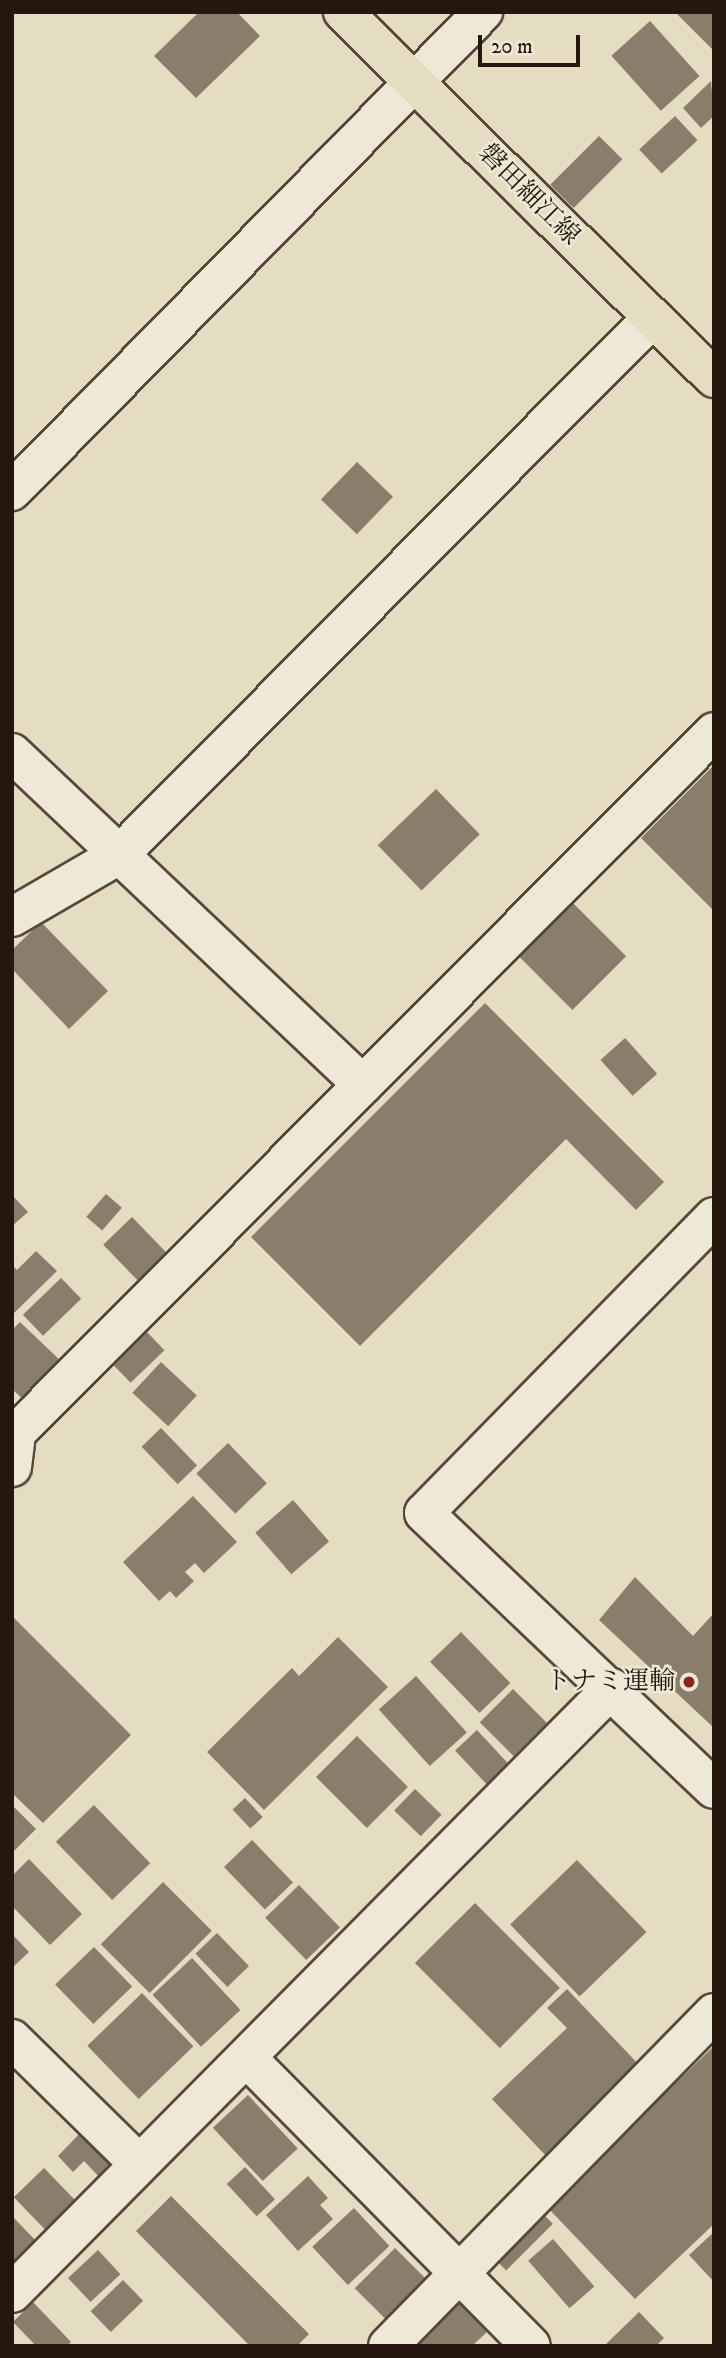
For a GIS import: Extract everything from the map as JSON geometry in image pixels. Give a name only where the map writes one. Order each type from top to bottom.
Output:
[{"type":"main road","name":"磐田細江線","points":[[343,12],[714,378]]},
{"type":"street","points":[[12,491],[483,12]]},
{"type":"street","points":[[12,917],[119,855],[652,318]]},
{"type":"street","points":[[12,1467],[16,1433],[714,732]]},
{"type":"street","points":[[12,753],[363,1085]]},
{"type":"street","points":[[714,1217],[424,1513],[612,1688],[714,1789]]},
{"type":"street","points":[[12,2293],[612,1688]]},
{"type":"street","points":[[388,2346],[714,2013]]},
{"type":"street","points":[[12,2039],[139,2164]]},
{"type":"street","points":[[247,2058],[531,2346]]},
{"type":"building","points":[[199,12],[237,12],[260,36],[196,98],[154,56]]},
{"type":"building","points":[[675,12],[714,12],[714,51]]},
{"type":"building","points":[[650,21],[700,76],[661,111],[611,56]]},
{"type":"building","points":[[711,81],[714,116],[701,128],[683,108]]},
{"type":"building","points":[[675,116],[698,140],[662,174],[639,149]]},
{"type":"building","points":[[599,136],[622,159],[574,208],[550,185]]},
{"type":"building","points":[[357,462],[393,497],[357,534],[321,499]]},
{"type":"building","points":[[714,765],[714,911],[641,838]]},
{"type":"building","points":[[436,789],[480,834],[421,891],[378,845]]},
{"type":"building","points":[[571,901],[626,956],[572,1010],[517,955]]},
{"type":"building","points":[[41,922],[108,991],[69,1029],[12,969],[12,950]]},
{"type":"building","points":[[485,1003],[664,1182],[636,1210],[566,1139],[360,1346],[251,1237]]},
{"type":"building","points":[[625,1038],[657,1074],[633,1096],[600,1060]]},
{"type":"building","points":[[106,1194],[122,1208],[102,1230],[86,1217]]},
{"type":"building","points":[[12,1195],[28,1212],[12,1226]]},
{"type":"building","points":[[132,1217],[171,1257],[142,1285],[103,1245]]},
{"type":"building","points":[[36,1251],[57,1271],[12,1315],[12,1265],[17,1270]]},
{"type":"building","points":[[61,1278],[81,1299],[43,1336],[23,1315]]},
{"type":"building","points":[[20,1322],[64,1364],[27,1403],[12,1389],[12,1330]]},
{"type":"building","points":[[145,1330],[164,1350],[131,1383],[111,1363]]},
{"type":"building","points":[[161,1362],[197,1395],[168,1426],[132,1393]]},
{"type":"building","points":[[161,1428],[197,1465],[178,1484],[142,1447]]},
{"type":"building","points":[[228,1443],[267,1483],[235,1514],[196,1474]]},
{"type":"building","points":[[193,1496],[237,1542],[204,1573],[195,1563],[185,1572],[194,1581],[176,1598],[170,1591],[159,1601],[123,1562]]},
{"type":"building","points":[[293,1500],[329,1542],[291,1574],[255,1533]]},
{"type":"building","name":"トナミ運輸","points":[[635,1577],[693,1636],[714,1613],[714,1728],[599,1620]]},
{"type":"building","points":[[12,1616],[131,1735],[43,1823],[12,1793]]},
{"type":"building","points":[[461,1632],[510,1683],[479,1713],[430,1662]]},
{"type":"building","points":[[338,1637],[388,1687],[264,1810],[207,1752],[292,1668],[299,1676]]},
{"type":"building","points":[[416,1676],[467,1732],[430,1766],[379,1709]]},
{"type":"building","points":[[513,1689],[547,1723],[514,1756],[480,1722]]},
{"type":"building","points":[[477,1730],[511,1767],[489,1787],[455,1750]]},
{"type":"building","points":[[357,1736],[408,1787],[367,1828],[316,1777]]},
{"type":"building","points":[[415,1789],[442,1815],[421,1836],[394,1811]]},
{"type":"building","points":[[245,1798],[263,1817],[250,1829],[233,1810]]},
{"type":"building","points":[[12,1805],[36,1829],[12,1853]]},
{"type":"building","points":[[94,1805],[150,1863],[112,1900],[56,1842]]},
{"type":"building","points":[[252,1840],[293,1882],[265,1910],[224,1867]]},
{"type":"building","points":[[29,1859],[82,1914],[50,1945],[12,1906],[12,1876]]},
{"type":"building","points":[[577,1860],[646,1932],[580,1997],[510,1925]]},
{"type":"building","points":[[163,1882],[212,1931],[150,1993],[101,1944]]},
{"type":"building","points":[[299,1885],[340,1927],[306,1960],[265,1918]]},
{"type":"building","points":[[475,1903],[560,1988],[500,2048],[415,1963]]},
{"type":"building","points":[[217,1933],[249,1966],[227,1987],[195,1954]]},
{"type":"building","points":[[12,1934],[29,1952],[12,1968]]},
{"type":"building","points":[[94,1947],[132,1987],[93,2024],[55,1985]]},
{"type":"building","points":[[192,1958],[240,2010],[201,2047],[153,1995]]},
{"type":"building","points":[[567,1989],[642,2068],[548,2158],[492,2099],[567,2028],[547,2008]]},
{"type":"building","points":[[142,1993],[193,2046],[139,2099],[87,2046]]},
{"type":"building","points":[[714,2046],[714,2224],[635,2299],[547,2207]]},
{"type":"building","points":[[248,2095],[298,2148],[263,2181],[213,2128]]},
{"type":"building","points":[[87,2126],[122,2161],[102,2180],[84,2161],[73,2172],[58,2156]]},
{"type":"building","points":[[245,2167],[275,2199],[257,2216],[227,2184]]},
{"type":"building","points":[[44,2168],[82,2207],[51,2236],[14,2197]]},
{"type":"building","points":[[308,2176],[328,2198],[320,2205],[333,2219],[298,2251],[266,2215]]},
{"type":"building","points":[[171,2196],[309,2334],[297,2346],[250,2346],[136,2231]]},
{"type":"building","points":[[354,2208],[389,2246],[348,2285],[312,2247]]},
{"type":"building","points":[[538,2209],[553,2224],[506,2271],[491,2256]]},
{"type":"building","points":[[12,2216],[39,2244],[12,2271]]},
{"type":"building","points":[[714,2232],[714,2282],[689,2255]]},
{"type":"building","points":[[553,2239],[594,2287],[569,2308],[528,2261]]},
{"type":"building","points":[[395,2248],[427,2280],[387,2320],[355,2288]]},
{"type":"building","points":[[98,2250],[121,2274],[91,2302],[68,2278]]},
{"type":"building","points":[[123,2280],[143,2301],[111,2332],[91,2311]]},
{"type":"building","points":[[458,2299],[488,2331],[472,2346],[416,2346],[413,2343]]},
{"type":"building","points":[[33,2302],[71,2342],[67,2346],[36,2346],[13,2322]]},
{"type":"building","points":[[639,2312],[664,2338],[656,2346],[604,2346]]},
{"type":"place","name":"トナミ運輸","points":[[689,1682]]}]
